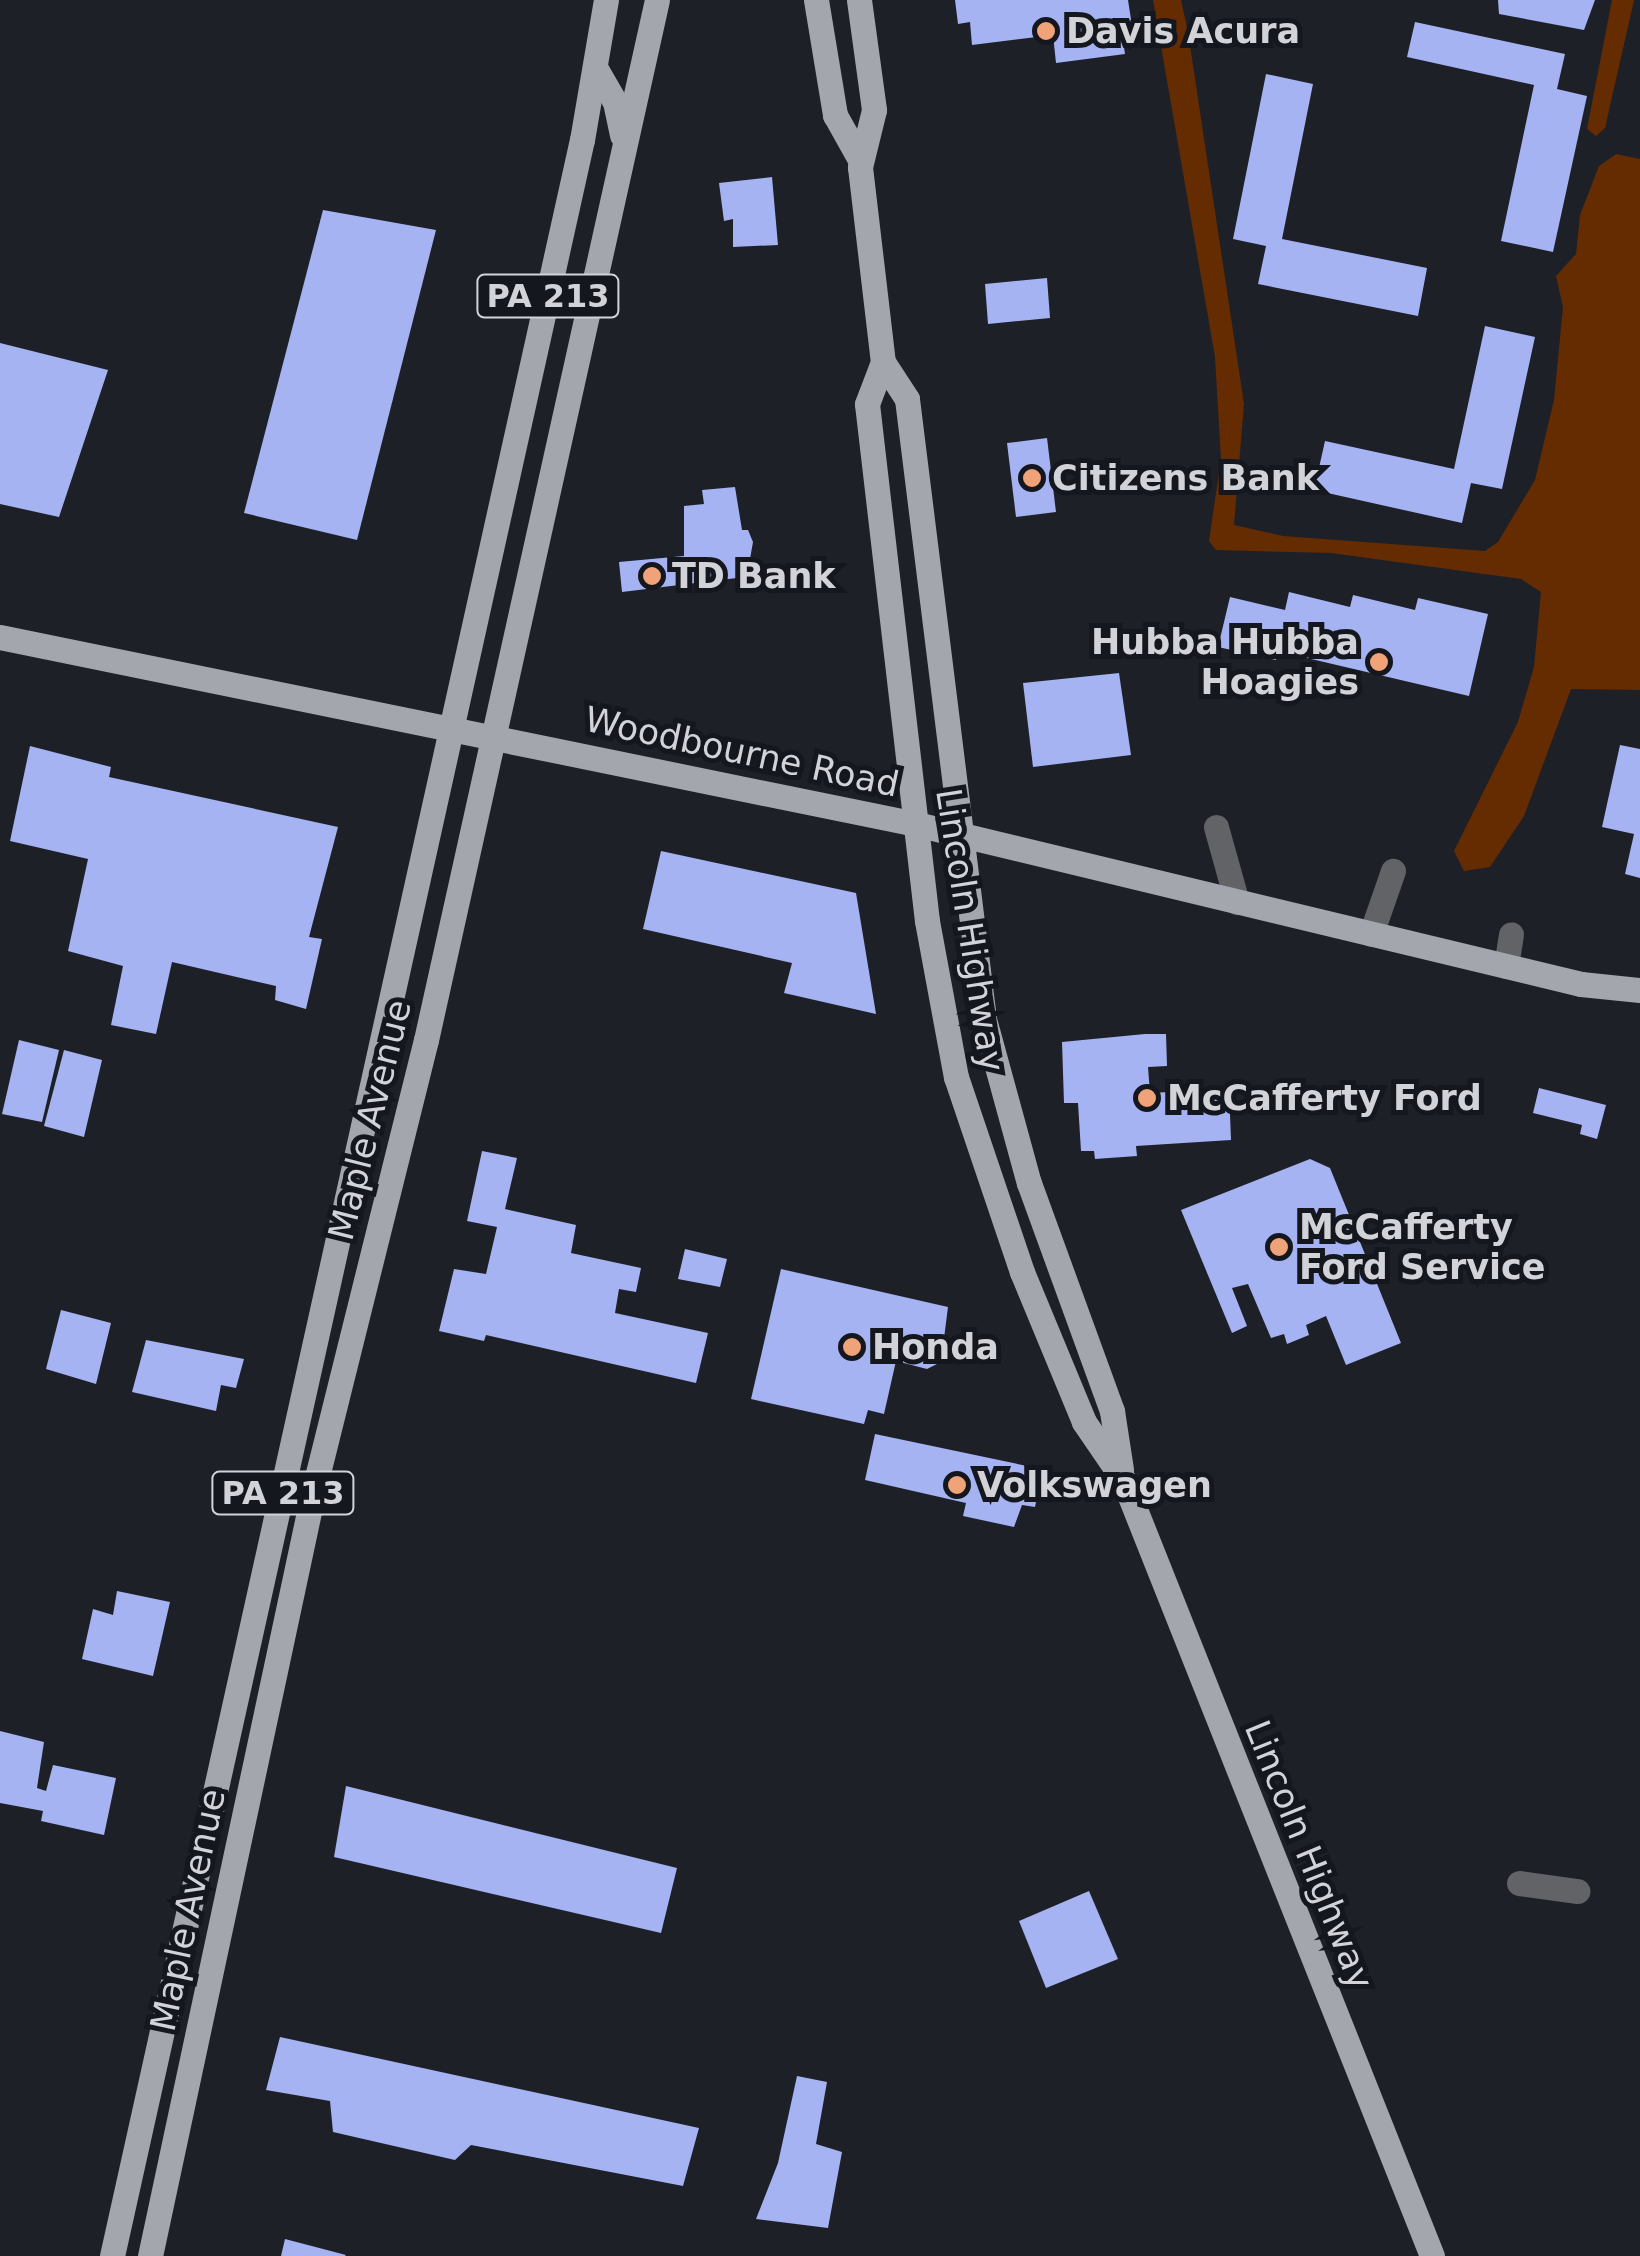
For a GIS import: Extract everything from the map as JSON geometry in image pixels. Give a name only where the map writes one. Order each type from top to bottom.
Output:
[{"type":"main road","name":"Maple Avenue","points":[[112,2256],[452,730],[596,68],[606,0]]},
{"type":"main road","name":"Maple Avenue","points":[[150,2256],[313,1493],[494,736],[657,0]]},
{"type":"main road","name":"Lincoln Highway","points":[[816,0],[835,115],[859,158],[882,362],[867,404],[916,824],[938,992],[974,1140],[1084,1422],[1122,1479],[1432,2256]]},
{"type":"main road","name":"Lincoln Highway","points":[[859,0],[874,110],[859,158]]},
{"type":"main road","points":[[596,68],[615,102],[623,150]]},
{"type":"main road","name":"Lincoln Highway","points":[[882,362],[907,399],[958,836],[995,1068],[1029,1184],[1112,1411],[1122,1479]]},
{"type":"main road","name":"Woodbourne Road","points":[[0,637],[916,824],[1581,984],[1640,1006]]},
{"type":"main road","name":"Woodbourne Road","points":[[1581,984],[1640,990]]},
{"type":"street","points":[[1216,827],[1237,902]]},
{"type":"street","points":[[1371,934],[1394,870]]},
{"type":"street","points":[[1506,966],[1511,934]]},
{"type":"street","points":[[1518,1884],[1578,1891]]},
{"type":"shaded area","points":[[1153,0],[1181,0],[1188,32],[1244,404],[1234,525],[1283,536],[1485,551],[1498,542],[1535,480],[1554,400],[1563,307],[1556,276],[1576,254],[1580,215],[1599,166],[1616,154],[1640,159],[1640,690],[1571,689],[1524,816],[1490,867],[1464,871],[1454,851],[1518,722],[1534,667],[1541,592],[1521,579],[1331,553],[1216,550],[1209,541],[1221,459],[1215,357]]},
{"type":"shaded area","points":[[1612,0],[1634,0],[1605,128],[1596,136],[1587,129]]},
{"type":"building","name":"Davis Acura","points":[[955,0],[1128,0],[1132,26],[1121,28],[1125,54],[1056,63],[1053,35],[972,45],[970,22],[958,24]]},
{"type":"building","points":[[1498,0],[1595,0],[1584,30],[1499,14]]},
{"type":"building","points":[[1415,22],[1565,54],[1557,89],[1587,96],[1553,252],[1501,241],[1534,85],[1407,57]]},
{"type":"building","points":[[1266,74],[1313,84],[1282,239],[1427,268],[1418,316],[1258,284],[1266,246],[1233,239]]},
{"type":"building","points":[[772,177],[778,245],[733,247],[733,219],[724,221],[719,183]]},
{"type":"building","points":[[323,210],[436,230],[357,540],[244,513]]},
{"type":"building","points":[[1047,278],[1050,318],[988,324],[985,284]]},
{"type":"building","points":[[1485,326],[1535,337],[1502,489],[1471,483],[1462,523],[1314,490],[1325,441],[1454,469]]},
{"type":"building","points":[[0,343],[108,370],[59,517],[0,504]]},
{"type":"building","name":"Citizens Bank","points":[[1047,438],[1056,512],[1016,517],[1007,443]]},
{"type":"building","points":[[735,487],[742,530],[748,530],[753,542],[750,559],[743,560],[745,577],[622,592],[619,562],[684,556],[684,506],[704,504],[702,490]]},
{"type":"building","points":[[1289,592],[1350,607],[1353,595],[1415,610],[1418,598],[1488,614],[1469,696],[1277,651],[1276,660],[1218,647],[1230,597],[1285,610]]},
{"type":"building","points":[[1119,673],[1131,755],[1033,767],[1023,683]]},
{"type":"building","points":[[1620,745],[1640,749],[1640,878],[1625,874],[1634,834],[1602,827]]},
{"type":"building","points":[[30,746],[111,767],[109,777],[338,827],[309,937],[322,939],[306,1009],[275,1000],[276,986],[172,962],[156,1034],[111,1025],[123,966],[68,951],[88,859],[10,841]]},
{"type":"building","points":[[661,851],[856,893],[876,1014],[784,993],[792,963],[643,929]]},
{"type":"building","name":"McCafferty Ford","points":[[1166,1034],[1167,1066],[1148,1067],[1150,1093],[1229,1089],[1231,1140],[1136,1146],[1137,1156],[1095,1159],[1094,1151],[1081,1151],[1078,1103],[1064,1103],[1062,1042]]},
{"type":"building","points":[[19,1040],[59,1050],[42,1122],[2,1114]]},
{"type":"building","points":[[64,1050],[102,1060],[84,1137],[44,1126]]},
{"type":"building","points":[[1539,1088],[1606,1105],[1597,1139],[1580,1134],[1582,1125],[1533,1113]]},
{"type":"building","points":[[482,1151],[517,1158],[505,1209],[576,1225],[571,1253],[641,1268],[636,1292],[619,1289],[615,1313],[708,1333],[696,1383],[486,1335],[484,1341],[439,1331],[454,1269],[486,1274],[497,1227],[467,1221]]},
{"type":"building","name":"McCafferty Ford Service","points":[[1310,1159],[1330,1168],[1401,1343],[1346,1365],[1326,1316],[1306,1325],[1309,1335],[1287,1344],[1284,1334],[1271,1338],[1248,1284],[1232,1288],[1247,1326],[1232,1333],[1181,1210]]},
{"type":"building","points":[[685,1249],[727,1259],[720,1287],[678,1279]]},
{"type":"building","name":"Honda","points":[[781,1269],[948,1307],[941,1362],[927,1369],[896,1361],[884,1414],[868,1410],[864,1424],[751,1399]]},
{"type":"building","points":[[61,1310],[111,1323],[96,1384],[46,1369]]},
{"type":"building","points":[[146,1340],[244,1359],[236,1388],[221,1385],[216,1411],[132,1392]]},
{"type":"building","name":"Volkswagen","points":[[875,1434],[1027,1466],[1026,1489],[1038,1492],[1035,1507],[1022,1505],[1014,1527],[963,1516],[966,1503],[865,1480]]},
{"type":"building","points":[[117,1591],[170,1602],[153,1676],[82,1659],[93,1609],[113,1615]]},
{"type":"building","points":[[0,1731],[44,1742],[37,1788],[46,1791],[53,1765],[116,1778],[104,1835],[41,1821],[43,1811],[0,1803]]},
{"type":"building","points":[[346,1786],[677,1868],[661,1933],[334,1857]]},
{"type":"building","points":[[1089,1891],[1118,1959],[1046,1988],[1019,1921]]},
{"type":"building","points":[[280,2037],[699,2128],[683,2186],[471,2145],[455,2160],[333,2132],[330,2101],[266,2090]]},
{"type":"building","points":[[797,2076],[827,2082],[816,2144],[842,2152],[828,2228],[756,2219],[778,2163]]},
{"type":"building","points":[[285,2239],[346,2255],[281,2256]]},
{"type":"place","name":"Davis Acura","points":[[1046,31]]},
{"type":"place","name":"Citizens Bank","points":[[1032,478]]},
{"type":"place","name":"TD Bank","points":[[652,576]]},
{"type":"place","name":"Hubba Hubba Hoagies","points":[[1379,662]]},
{"type":"place","name":"McCafferty Ford","points":[[1147,1098]]},
{"type":"place","name":"McCafferty Ford Service","points":[[1279,1247]]},
{"type":"place","name":"Honda","points":[[852,1347]]},
{"type":"place","name":"Volkswagen","points":[[957,1485]]}]
